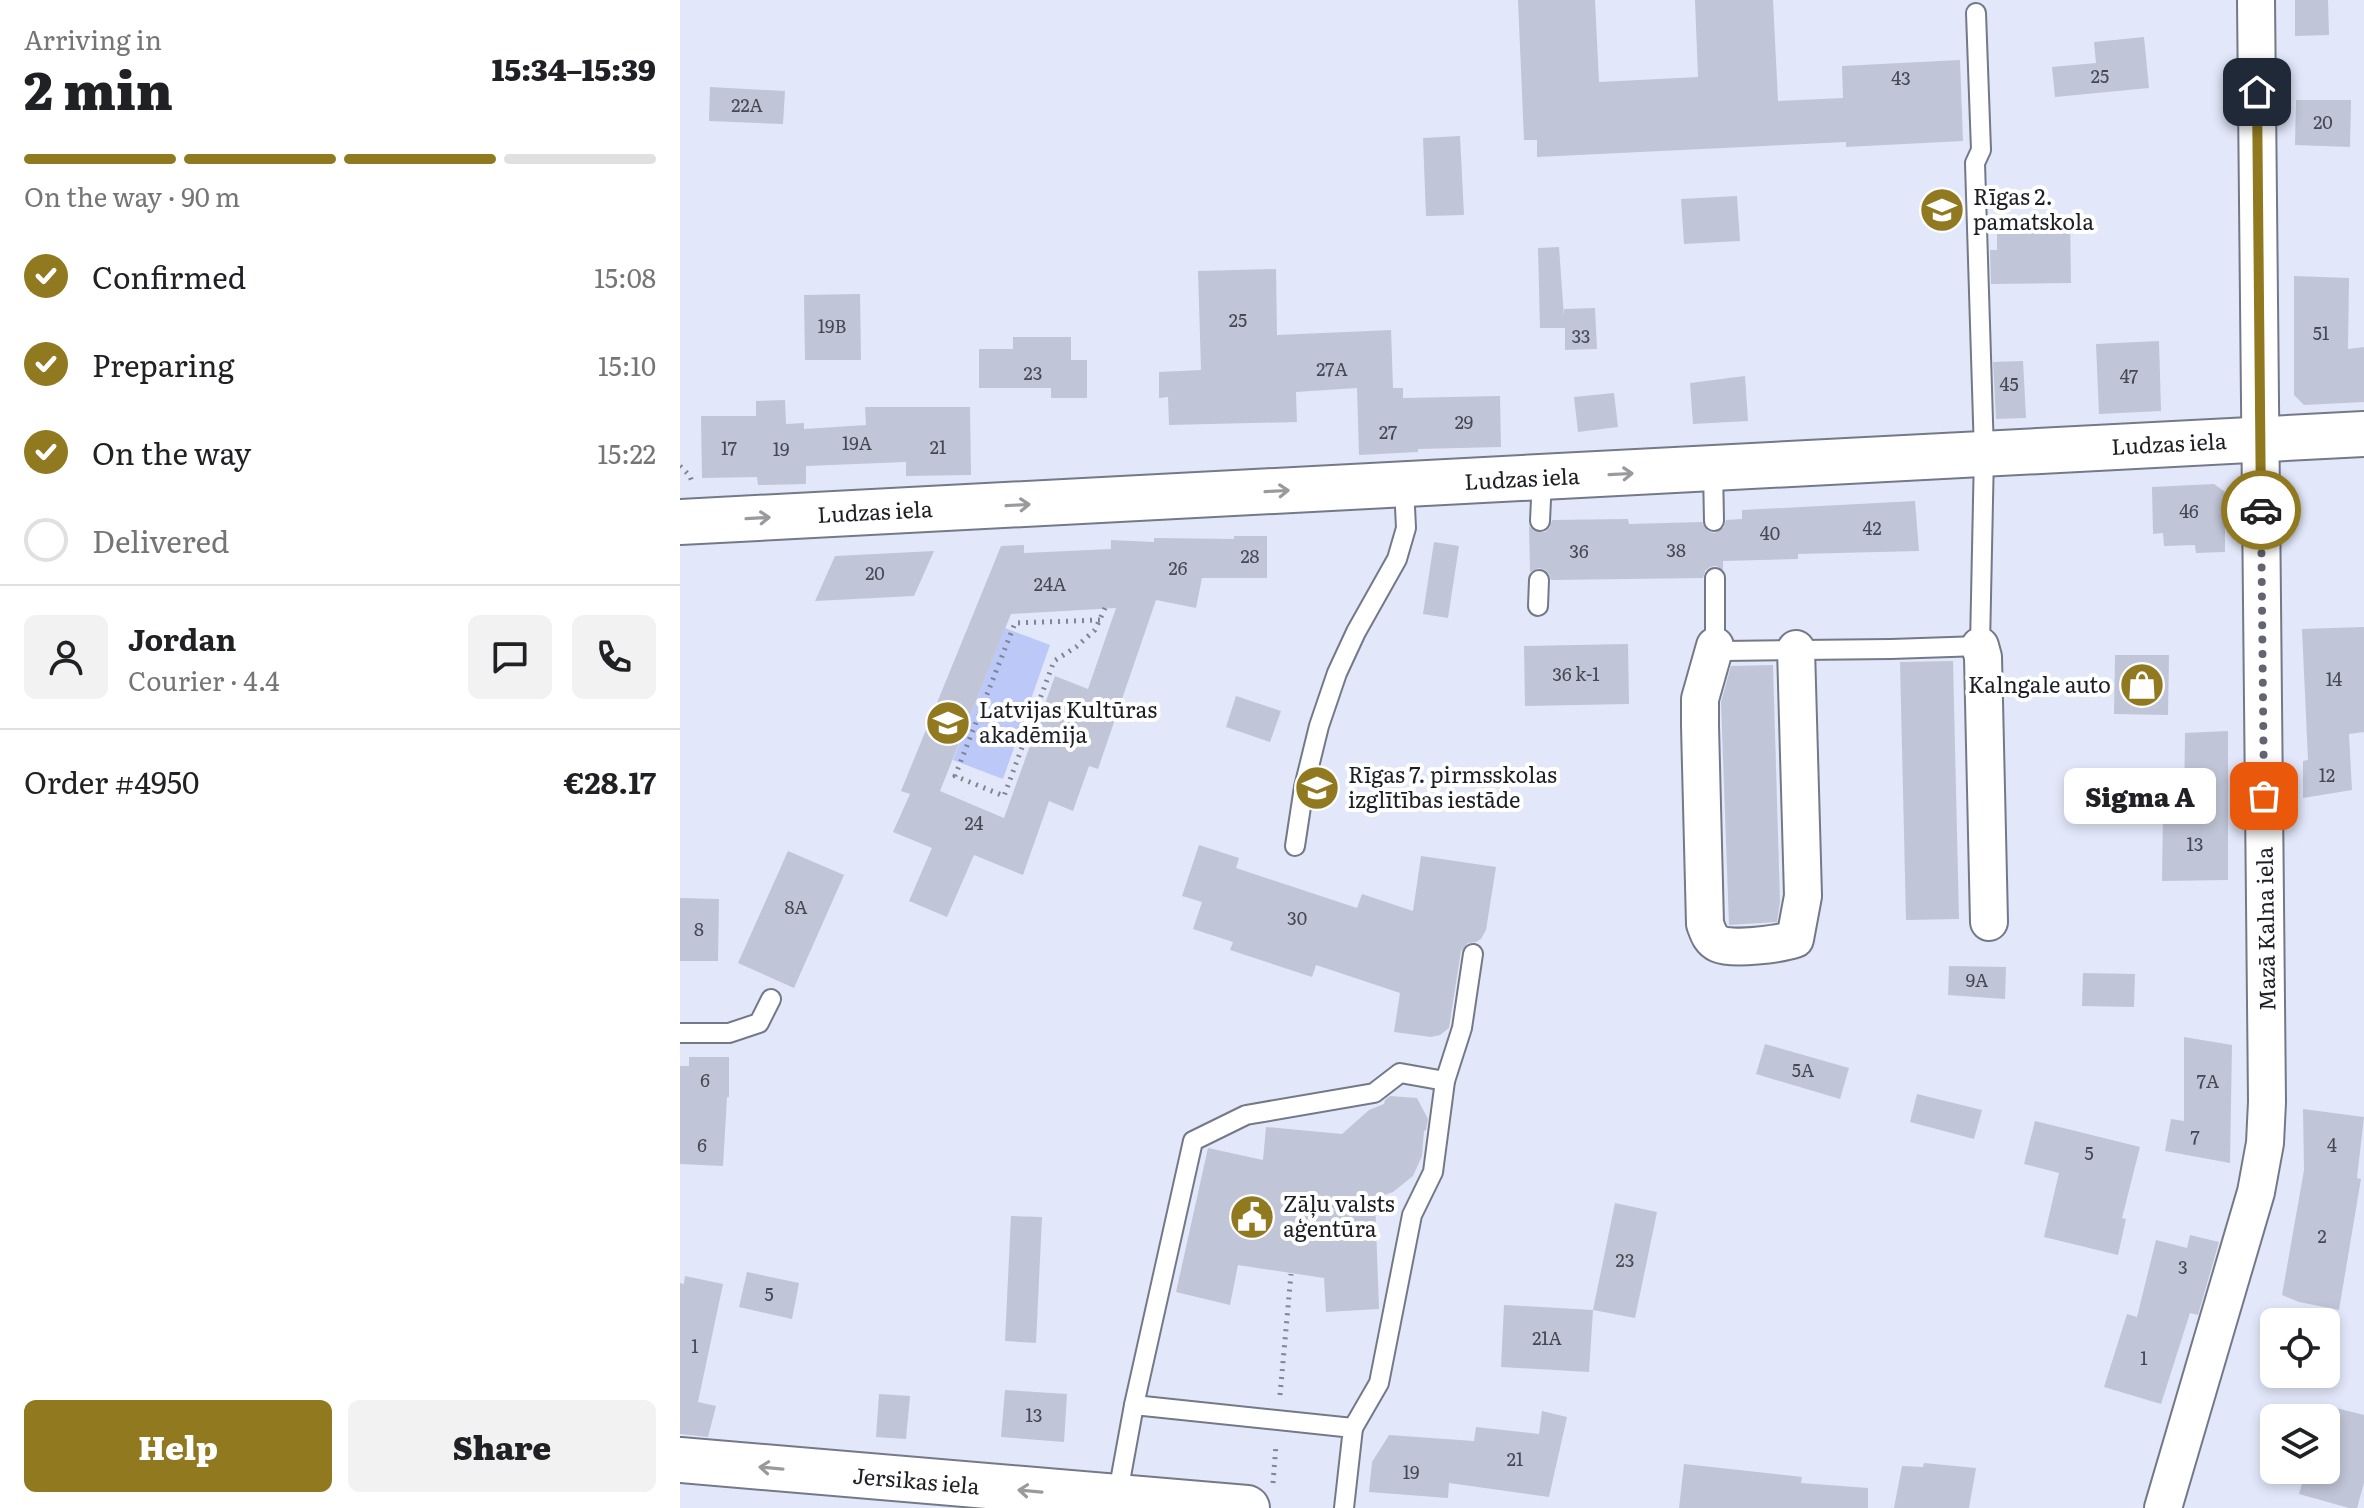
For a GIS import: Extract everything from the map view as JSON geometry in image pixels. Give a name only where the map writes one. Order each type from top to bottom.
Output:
[{"type":"street","name":"Mazā Kalna iela","points":[[2163,1508],[2256,1192],[2265,1143],[2256,0]]},
{"type":"street","name":"Ludzas iela","points":[[680,522],[1404,486],[1541,499],[1713,468],[2364,434]]},
{"type":"street","points":[[1715,646],[1700,699],[1700,726],[1705,924],[1710,937],[1720,945],[1779,945],[1795,939],[1803,896],[1796,649]]},
{"type":"street","points":[[1980,646],[1983,657],[1989,922]]},
{"type":"street","name":"Jersikas iela","points":[[680,1460],[1117,1498],[1249,1502]]},
{"type":"lane","points":[[1715,578],[1715,646],[1723,651],[1980,646],[1984,453],[1975,163],[1981,150],[1976,13]]},
{"type":"lane","points":[[1713,468],[1714,521]]},
{"type":"lane","points":[[1295,846],[1311,756],[1337,673],[1397,559],[1406,528],[1404,486]]},
{"type":"lane","points":[[1538,606],[1539,580]]},
{"type":"lane","points":[[1344,1508],[1353,1428],[1379,1383],[1412,1215],[1433,1172],[1445,1081],[1462,1028],[1473,954]]},
{"type":"lane","points":[[680,1033],[729,1033],[759,1023],[771,999]]},
{"type":"lane","points":[[1117,1498],[1134,1405],[1193,1141],[1246,1115],[1374,1093],[1400,1073],[1445,1081]]},
{"type":"lane","points":[[1134,1405],[1353,1428]]},
{"type":"path","points":[[1100,620],[1015,623],[955,776],[1004,796],[1054,661],[1095,630],[1100,620],[1105,608]]},
{"type":"path","points":[[1249,1502],[1278,1421],[1291,1274]]},
{"type":"shaded area","points":[[1005,628],[1050,645],[1003,779],[953,760]]},
{"type":"building","points":[[1518,0],[1595,0],[1599,82],[1698,77],[1695,0],[1773,0],[1778,101],[1843,98],[1842,66],[1960,60],[1963,141],[1846,147],[1846,142],[1537,157],[1537,140],[1524,140]]},
{"type":"building","points":[[2295,0],[2328,0],[2329,35],[2295,36]]},
{"type":"building","points":[[2144,37],[2149,88],[2055,97],[2052,67],[2096,63],[2094,42]]},
{"type":"building","points":[[710,87],[785,91],[783,124],[709,121]]},
{"type":"building","points":[[2296,100],[2351,100],[2350,147],[2295,145]]},
{"type":"building","points":[[1460,136],[1464,215],[1426,216],[1423,138]]},
{"type":"building","points":[[1737,196],[1740,241],[1684,244],[1681,199]]},
{"type":"building","points":[[2070,215],[2071,283],[1991,284],[1990,250],[1997,250],[1997,216]]},
{"type":"building","points":[[1559,247],[1564,317],[1564,309],[1595,308],[1597,349],[1565,350],[1565,328],[1540,328],[1538,248]]},
{"type":"building","points":[[1276,269],[1277,335],[1391,330],[1393,388],[1403,388],[1403,398],[1500,396],[1501,447],[1418,449],[1418,452],[1359,455],[1357,388],[1296,392],[1297,422],[1169,425],[1168,397],[1159,398],[1159,372],[1201,370],[1198,271]]},
{"type":"building","points":[[2294,276],[2349,278],[2348,349],[2364,347],[2364,402],[2304,405],[2294,395]]},
{"type":"building","points":[[860,294],[861,360],[805,360],[804,295]]},
{"type":"building","points":[[1013,337],[1071,337],[1071,360],[1087,360],[1087,398],[1051,398],[1051,388],[979,388],[979,349],[1013,349]]},
{"type":"building","points":[[2159,341],[2161,411],[2099,414],[2096,344]]},
{"type":"building","points":[[2023,361],[2026,418],[1996,419],[1993,362]]},
{"type":"building","points":[[1745,376],[1748,421],[1693,424],[1690,383]]},
{"type":"building","points":[[1614,393],[1618,427],[1578,432],[1574,397]]},
{"type":"building","points":[[785,400],[786,424],[804,423],[804,429],[866,425],[865,407],[970,407],[971,475],[906,476],[906,462],[806,466],[806,484],[758,485],[757,477],[702,478],[701,416],[756,416],[756,401]]},
{"type":"building","points":[[2214,484],[2225,492],[2225,552],[2196,553],[2195,545],[2164,546],[2163,533],[2153,534],[2152,487]]},
{"type":"building","points":[[1915,501],[1919,551],[1798,554],[1798,559],[1723,561],[1723,570],[1710,567],[1703,578],[1551,580],[1545,570],[1539,568],[1530,572],[1529,526],[1534,531],[1545,532],[1552,520],[1628,519],[1629,524],[1702,522],[1708,531],[1715,533],[1724,527],[1726,520],[1742,519],[1742,510]]},
{"type":"building","name":"Latvijas Kultūras akadēmija","points":[[1234,536],[1267,536],[1267,578],[1202,578],[1196,608],[1156,600],[1098,769],[1089,766],[1073,811],[1049,801],[1023,875],[974,855],[947,917],[909,901],[932,848],[893,832],[910,794],[901,791],[1001,546],[1024,545],[1024,553],[1111,549],[1111,540],[1234,539]],"holes":[[[1116,608],[1088,689],[1055,676],[1004,818],[940,791],[1011,614]]]},
{"type":"building","points":[[1434,542],[1459,546],[1448,618],[1423,614]]},
{"type":"building","points":[[934,551],[914,596],[815,601],[835,556]]},
{"type":"building","points":[[2364,627],[2364,732],[2349,734],[2352,790],[2303,798],[2303,761],[2308,760],[2302,629]]},
{"type":"building","points":[[1628,644],[1629,704],[1525,706],[1524,646]]},
{"type":"building","name":"Kalngale auto","points":[[2115,655],[2169,655],[2168,715],[2114,714]]},
{"type":"building","points":[[1953,661],[1959,919],[1906,920],[1900,662]]},
{"type":"building","points":[[1773,665],[1780,902],[1777,922],[1729,925],[1721,702],[1731,666]]},
{"type":"building","points":[[1236,696],[1281,711],[1270,742],[1226,727]]},
{"type":"building","points":[[2228,731],[2228,880],[2162,881],[2163,811],[2184,810],[2185,733]]},
{"type":"building","points":[[1199,845],[1239,858],[1236,868],[1357,908],[1362,894],[1413,911],[1421,856],[1496,867],[1486,930],[1481,939],[1468,943],[1461,951],[1449,1028],[1431,1037],[1394,1032],[1400,993],[1316,965],[1312,977],[1230,950],[1233,942],[1193,929],[1202,902],[1182,896]]},
{"type":"building","points":[[788,851],[844,875],[794,988],[738,963]]},
{"type":"building","points":[[680,898],[719,899],[718,961],[680,961]]},
{"type":"building","points":[[1949,966],[2006,967],[2005,999],[1948,995]]},
{"type":"building","points":[[2083,973],[2135,974],[2134,1007],[2082,1006]]},
{"type":"building","points":[[2184,1037],[2232,1045],[2230,1163],[2165,1151],[2171,1119],[2184,1121]]},
{"type":"building","points":[[1765,1044],[1849,1068],[1840,1099],[1756,1074]]},
{"type":"building","points":[[689,1057],[729,1057],[723,1166],[680,1164],[680,1066],[689,1066]]},
{"type":"building","points":[[1917,1094],[1982,1110],[1974,1139],[1910,1122]]},
{"type":"building","name":"Zāļu valsts aģentūra","points":[[1390,1096],[1417,1098],[1428,1119],[1422,1156],[1413,1176],[1393,1192],[1375,1198],[1379,1309],[1326,1312],[1324,1278],[1238,1265],[1230,1305],[1176,1292],[1208,1148],[1263,1160],[1266,1127],[1342,1134],[1369,1110],[1384,1104]]},
{"type":"building","points":[[2303,1109],[2364,1117],[2357,1178],[2361,1179],[2339,1308],[2299,1302],[2282,1295],[2304,1170]]},
{"type":"building","points":[[2035,1121],[2140,1147],[2122,1218],[2126,1219],[2118,1255],[2044,1237],[2059,1173],[2024,1164]]},
{"type":"building","points":[[1615,1203],[1657,1212],[1635,1318],[1593,1310]]},
{"type":"building","points":[[1011,1216],[1042,1217],[1036,1343],[1005,1341]]},
{"type":"building","points":[[2190,1235],[2219,1242],[2198,1315],[2190,1313],[2161,1404],[2104,1387],[2127,1314],[2137,1317],[2156,1240],[2187,1248]]},
{"type":"building","points":[[747,1272],[799,1283],[792,1319],[739,1307]]},
{"type":"building","points":[[685,1276],[723,1284],[698,1402],[716,1406],[708,1437],[680,1434],[680,1283],[684,1284]]},
{"type":"building","points":[[1504,1305],[1593,1310],[1589,1372],[1501,1367]]},
{"type":"building","points":[[1005,1390],[1067,1394],[1064,1442],[1001,1437]]},
{"type":"building","points":[[879,1394],[910,1396],[906,1439],[876,1437]]},
{"type":"building","points":[[2340,1409],[2364,1415],[2364,1483],[2357,1508],[2299,1494],[2302,1484],[2340,1484]]},
{"type":"building","points":[[1542,1411],[1567,1417],[1549,1497],[1449,1483],[1448,1498],[1369,1492],[1372,1462],[1389,1435],[1474,1441],[1476,1427],[1539,1434]]},
{"type":"building","points":[[1924,1463],[1976,1468],[1969,1508],[1894,1508],[1902,1466],[1923,1467]]},
{"type":"building","points":[[1684,1464],[1802,1477],[1801,1483],[1868,1488],[1868,1508],[1679,1508]]},
{"type":"way so far","points":[[2261,510],[2264,796]]},
{"type":"place","name":"Rīgas 2. pamatskola","points":[[1942,210]]},
{"type":"place","name":"Kalngale auto","points":[[2142,685]]},
{"type":"place","name":"Latvijas Kultūras akadēmija","points":[[948,723]]},
{"type":"place","name":"Rīgas 7. pirmsskolas izglītības iestāde","points":[[1317,788]]},
{"type":"place","name":"Sigma A","points":[[2264,796]]},
{"type":"place","name":"Zāļu valsts aģentūra","points":[[1252,1217]]},
{"type":"route","points":[[2257,92],[2261,510]]}]
